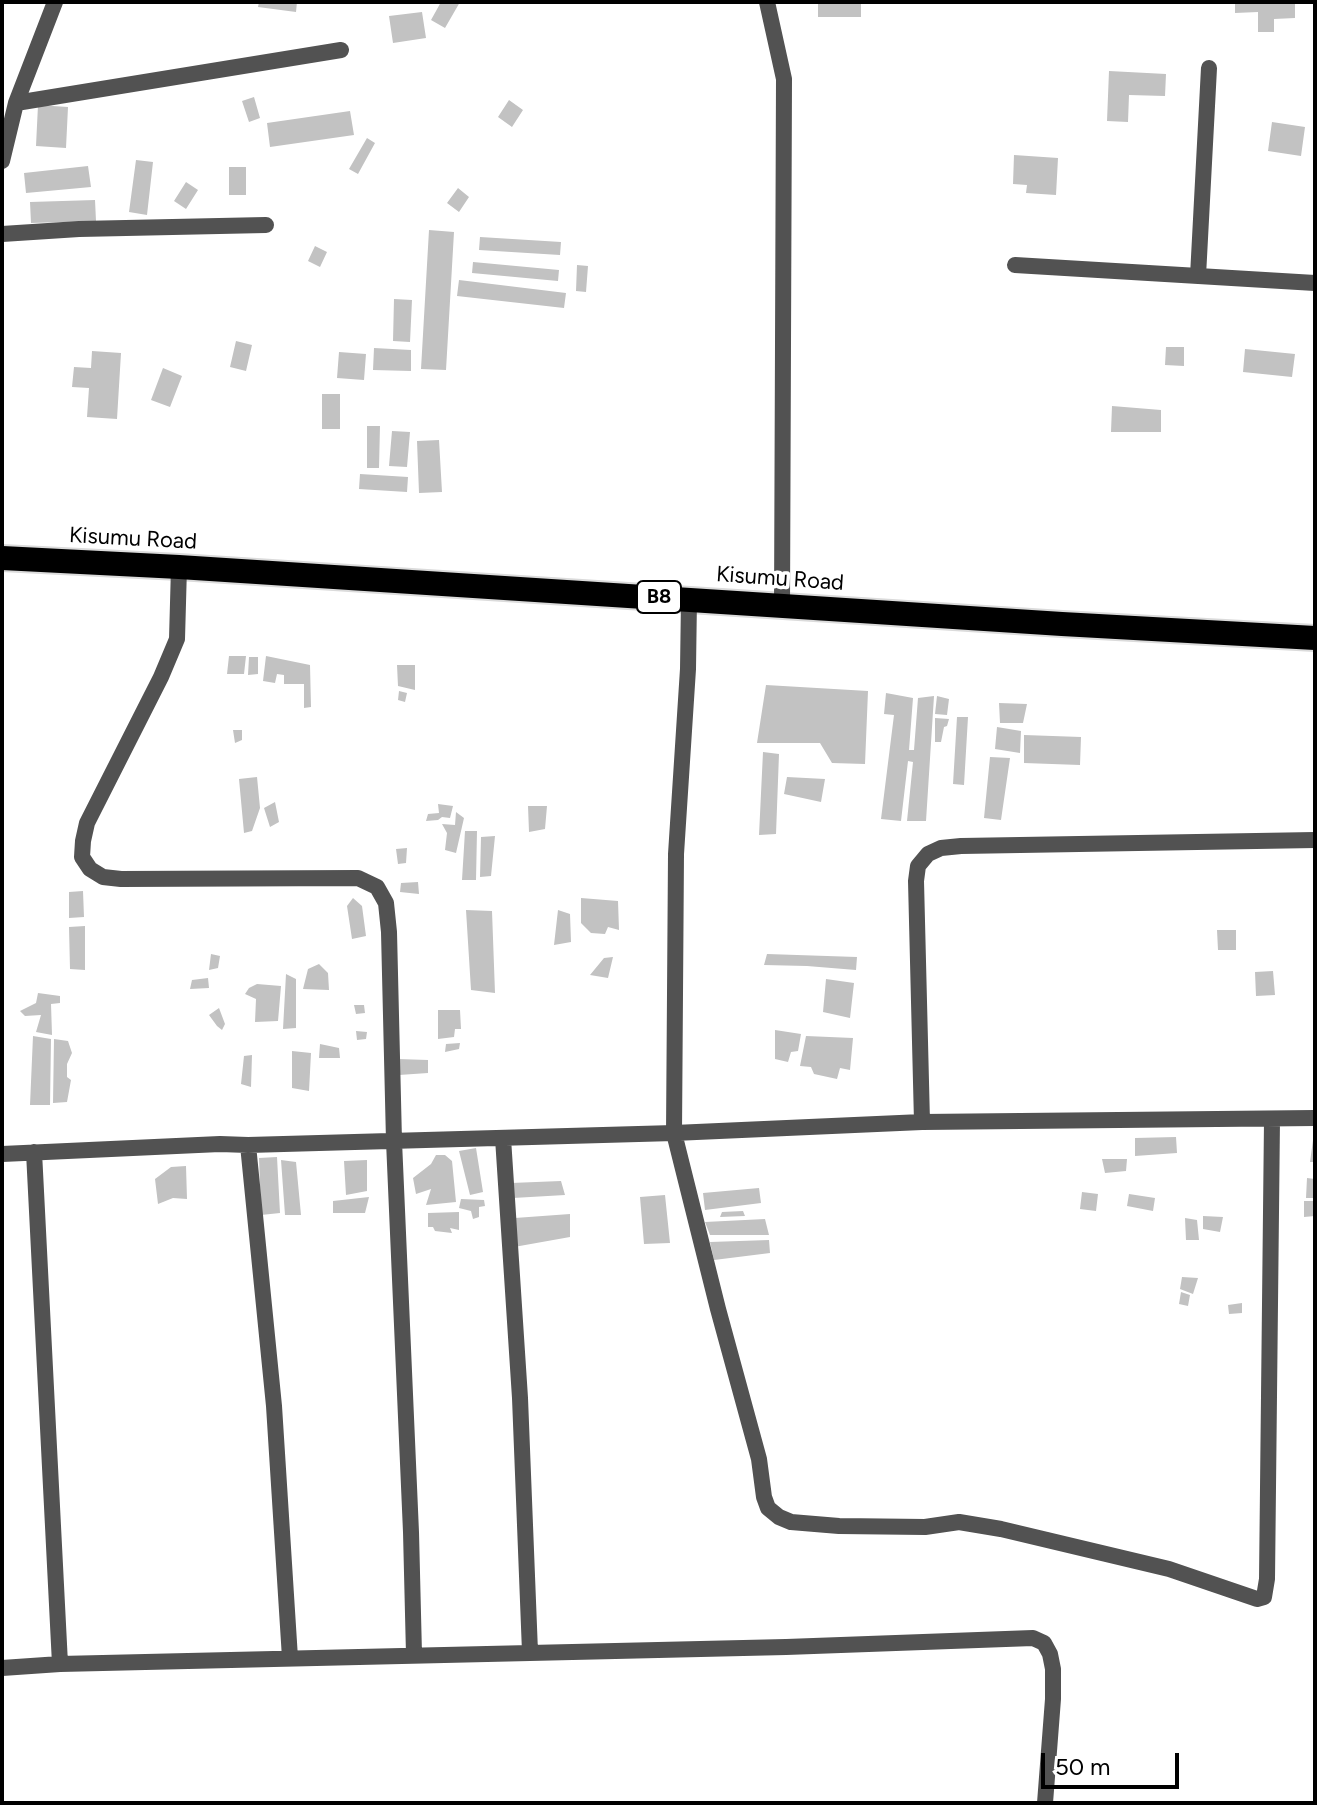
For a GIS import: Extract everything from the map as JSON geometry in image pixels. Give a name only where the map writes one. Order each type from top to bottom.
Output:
[{"type":"highway","name":"Kisumu Road","points":[[2,558],[1315,638]]},
{"type":"street","points":[[2,161],[16,103],[55,2]]},
{"type":"street","points":[[767,2],[784,79],[785,107],[782,606]]},
{"type":"street","points":[[16,103],[341,50]]},
{"type":"street","points":[[1198,276],[1209,68]]},
{"type":"street","points":[[2,234],[266,225]]},
{"type":"street","points":[[1015,265],[1315,283]]},
{"type":"street","points":[[179,567],[177,639],[148,704],[87,823],[82,857],[90,869],[103,877],[112,878],[358,878],[377,887],[386,903],[414,1654]]},
{"type":"street","points":[[689,599],[676,854],[674,1133],[759,1459],[768,1508],[791,1522],[925,1527],[959,1522],[1001,1529],[1169,1569],[1257,1599],[1264,1597],[1267,1579],[1272,1120]]},
{"type":"street","points":[[922,1122],[916,881],[918,866],[928,854],[941,848],[961,846],[1315,840]]},
{"type":"street","points":[[2,1154],[220,1144],[674,1133],[922,1122],[1315,1118]]},
{"type":"street","points":[[503,1138],[520,1398],[530,1652]]},
{"type":"street","points":[[248,1145],[274,1406],[290,1658]]},
{"type":"street","points":[[34,1152],[60,1664]]},
{"type":"street","points":[[2,1668],[1033,1638],[1044,1643],[1053,1669],[1045,1803]]},
{"type":"building","points":[[259,2],[297,2],[296,12],[258,7]]},
{"type":"building","points":[[441,2],[460,2],[445,28],[431,20]]},
{"type":"building","points":[[818,2],[861,2],[861,17],[818,17]]},
{"type":"building","points":[[1235,2],[1295,2],[1295,18],[1274,19],[1274,32],[1258,32],[1258,12],[1235,13]]},
{"type":"building","points":[[422,12],[426,38],[393,43],[389,16]]},
{"type":"building","points":[[1109,71],[1166,74],[1165,96],[1129,95],[1128,122],[1107,121]]},
{"type":"building","points":[[254,97],[260,118],[249,122],[242,101]]},
{"type":"building","points":[[509,100],[523,110],[512,127],[498,117]]},
{"type":"building","points":[[38,105],[68,107],[66,148],[36,146]]},
{"type":"building","points":[[350,111],[354,135],[270,147],[267,123]]},
{"type":"building","points":[[1272,122],[1305,127],[1301,156],[1268,151]]},
{"type":"building","points":[[367,138],[375,143],[358,174],[349,169]]},
{"type":"building","points":[[1014,155],[1058,158],[1056,195],[1026,193],[1027,185],[1013,184]]},
{"type":"building","points":[[136,160],[153,162],[147,215],[129,212]]},
{"type":"building","points":[[88,166],[91,187],[26,193],[24,173]]},
{"type":"building","points":[[229,167],[246,167],[246,195],[229,195]]},
{"type":"building","points":[[186,182],[198,190],[186,209],[174,201]]},
{"type":"building","points":[[458,188],[469,197],[459,212],[447,203]]},
{"type":"building","points":[[95,200],[96,221],[31,223],[30,202]]},
{"type":"building","points":[[429,230],[454,232],[446,370],[421,369]]},
{"type":"building","points":[[480,237],[561,242],[560,255],[479,250]]},
{"type":"building","points":[[315,246],[327,252],[320,267],[308,261]]},
{"type":"building","points":[[473,262],[559,270],[558,281],[472,273]]},
{"type":"building","points":[[577,265],[588,266],[586,292],[576,291]]},
{"type":"building","points":[[459,280],[566,293],[564,308],[457,296]]},
{"type":"building","points":[[394,299],[412,300],[410,342],[393,341]]},
{"type":"building","points":[[236,341],[252,345],[246,371],[230,367]]},
{"type":"building","points":[[1166,347],[1184,347],[1184,366],[1165,365]]},
{"type":"building","points":[[374,348],[411,350],[411,371],[373,370]]},
{"type":"building","points":[[1245,349],[1295,354],[1292,377],[1243,372]]},
{"type":"building","points":[[92,351],[121,353],[117,419],[87,417],[89,388],[72,387],[74,367],[91,368]]},
{"type":"building","points":[[339,352],[366,354],[364,380],[337,378]]},
{"type":"building","points":[[163,368],[182,376],[170,407],[151,400]]},
{"type":"building","points":[[322,394],[340,394],[340,429],[322,429]]},
{"type":"building","points":[[1112,406],[1161,410],[1161,432],[1111,432]]},
{"type":"building","points":[[367,426],[380,426],[379,468],[367,468]]},
{"type":"building","points":[[392,431],[410,432],[407,467],[389,466]]},
{"type":"building","points":[[439,440],[442,492],[419,493],[417,441]]},
{"type":"building","points":[[360,474],[408,477],[407,492],[359,489]]},
{"type":"building","points":[[229,656],[246,656],[244,674],[227,674]]},
{"type":"building","points":[[266,656],[310,665],[311,707],[304,708],[304,684],[284,684],[284,675],[277,674],[275,683],[263,681]]},
{"type":"building","points":[[249,657],[258,657],[258,674],[248,675]]},
{"type":"building","points":[[397,665],[415,665],[415,690],[398,686]]},
{"type":"building","points":[[766,685],[868,691],[865,764],[832,763],[820,743],[757,743]]},
{"type":"building","points":[[399,691],[407,693],[405,702],[398,700]]},
{"type":"building","points":[[886,693],[913,698],[909,750],[914,750],[918,698],[934,696],[926,821],[907,821],[913,762],[908,761],[901,821],[881,819],[894,715],[884,714]]},
{"type":"building","points":[[937,696],[949,699],[947,715],[935,714]]},
{"type":"building","points":[[999,703],[1027,704],[1023,723],[1000,723]]},
{"type":"building","points":[[957,717],[968,717],[964,785],[953,784]]},
{"type":"building","points":[[935,718],[949,719],[941,742],[935,742]]},
{"type":"building","points":[[997,727],[1021,731],[1020,753],[995,749]]},
{"type":"building","points":[[233,730],[242,730],[242,740],[235,743]]},
{"type":"building","points":[[1024,735],[1081,737],[1080,765],[1024,763]]},
{"type":"building","points":[[763,752],[779,754],[776,834],[759,835]]},
{"type":"building","points":[[990,757],[1010,758],[1001,820],[984,818]]},
{"type":"building","points":[[257,777],[260,808],[252,831],[244,833],[239,779]]},
{"type":"building","points":[[787,777],[825,779],[821,802],[784,794]]},
{"type":"building","points":[[275,802],[279,822],[270,827],[264,808]]},
{"type":"building","points":[[438,804],[453,806],[450,818],[426,821],[428,814],[439,813]]},
{"type":"building","points":[[528,806],[547,806],[545,829],[529,832]]},
{"type":"building","points":[[456,812],[464,818],[456,853],[445,850],[447,833],[442,824],[455,825]]},
{"type":"building","points":[[465,831],[477,831],[476,880],[462,880]]},
{"type":"building","points":[[495,836],[491,876],[480,877],[481,837]]},
{"type":"building","points":[[407,848],[406,863],[398,864],[396,849]]},
{"type":"building","points":[[418,882],[419,894],[400,892],[401,883]]},
{"type":"building","points":[[83,891],[84,917],[69,918],[69,892]]},
{"type":"building","points":[[353,898],[362,906],[366,936],[352,939],[347,906]]},
{"type":"building","points":[[581,898],[618,901],[619,930],[608,927],[605,934],[591,933],[581,923]]},
{"type":"building","points":[[466,910],[492,911],[495,993],[471,990]]},
{"type":"building","points":[[558,910],[570,914],[571,942],[554,945]]},
{"type":"building","points":[[85,926],[85,970],[70,969],[69,927]]},
{"type":"building","points":[[1217,930],[1236,930],[1236,950],[1218,950]]},
{"type":"building","points":[[211,954],[220,956],[218,968],[209,970]]},
{"type":"building","points":[[767,954],[857,957],[856,970],[764,965]]},
{"type":"building","points":[[613,957],[608,978],[590,975],[604,958]]},
{"type":"building","points":[[319,964],[328,973],[329,990],[303,989],[308,969]]},
{"type":"building","points":[[1273,971],[1275,995],[1256,996],[1255,972]]},
{"type":"building","points":[[286,974],[296,979],[296,1028],[283,1029]]},
{"type":"building","points":[[208,978],[209,988],[190,989],[192,980]]},
{"type":"building","points":[[826,979],[854,983],[850,1018],[823,1012]]},
{"type":"building","points":[[257,984],[281,986],[278,1021],[255,1022],[256,999],[245,994]]},
{"type":"building","points":[[38,993],[60,996],[60,1003],[51,1004],[52,1035],[36,1032],[41,1015],[25,1016],[20,1011],[36,1003]]},
{"type":"building","points":[[354,1005],[364,1005],[365,1013],[356,1014]]},
{"type":"building","points":[[219,1008],[225,1024],[222,1030],[209,1015]]},
{"type":"building","points":[[438,1010],[460,1010],[461,1029],[455,1029],[454,1037],[438,1039]]},
{"type":"building","points":[[775,1030],[801,1034],[798,1051],[791,1052],[788,1062],[775,1059]]},
{"type":"building","points":[[356,1031],[367,1032],[366,1039],[357,1040]]},
{"type":"building","points":[[33,1036],[51,1039],[50,1105],[30,1105]]},
{"type":"building","points":[[806,1036],[853,1038],[850,1070],[840,1068],[837,1079],[814,1074],[811,1067],[800,1066]]},
{"type":"building","points":[[54,1039],[68,1041],[72,1053],[67,1064],[67,1077],[71,1080],[67,1102],[53,1103]]},
{"type":"building","points":[[460,1043],[459,1049],[445,1052],[446,1044]]},
{"type":"building","points":[[320,1044],[339,1048],[340,1058],[319,1058]]},
{"type":"building","points":[[292,1051],[311,1053],[309,1091],[292,1088]]},
{"type":"building","points":[[252,1055],[251,1087],[241,1084],[244,1056]]},
{"type":"building","points":[[397,1059],[428,1060],[428,1073],[399,1075]]},
{"type":"building","points":[[1176,1137],[1177,1153],[1135,1156],[1135,1138]]},
{"type":"building","points":[[1313,1140],[1315,1162],[1310,1162]]},
{"type":"building","points":[[476,1148],[483,1192],[470,1195],[459,1151]]},
{"type":"building","points":[[436,1155],[445,1155],[452,1161],[456,1202],[426,1205],[431,1189],[416,1194],[413,1178],[431,1164]]},
{"type":"building","points":[[277,1157],[280,1213],[261,1215],[259,1158]]},
{"type":"building","points":[[1102,1159],[1127,1159],[1126,1171],[1105,1173]]},
{"type":"building","points":[[281,1160],[296,1162],[301,1215],[285,1215]]},
{"type":"building","points":[[367,1160],[367,1191],[346,1195],[344,1161]]},
{"type":"building","points":[[186,1166],[187,1199],[173,1198],[158,1204],[155,1179],[171,1167]]},
{"type":"building","points":[[1307,1178],[1315,1179],[1315,1198],[1306,1198]]},
{"type":"building","points":[[561,1181],[565,1195],[513,1198],[511,1183]]},
{"type":"building","points":[[759,1188],[761,1203],[705,1210],[703,1193]]},
{"type":"building","points":[[1082,1192],[1098,1194],[1096,1211],[1080,1209]]},
{"type":"building","points":[[1129,1194],[1155,1198],[1153,1211],[1127,1206]]},
{"type":"building","points":[[665,1195],[670,1243],[644,1244],[640,1197]]},
{"type":"building","points":[[369,1197],[365,1213],[333,1213],[333,1201]]},
{"type":"building","points":[[461,1199],[484,1200],[485,1206],[479,1207],[479,1217],[473,1219],[471,1211],[459,1208]]},
{"type":"building","points":[[1304,1201],[1315,1201],[1315,1216],[1304,1217]]},
{"type":"building","points":[[743,1211],[745,1216],[720,1217],[722,1212]]},
{"type":"building","points":[[459,1212],[459,1230],[450,1228],[452,1233],[428,1227],[428,1213]]},
{"type":"building","points":[[570,1214],[570,1237],[514,1247],[515,1218]]},
{"type":"building","points":[[1203,1216],[1223,1217],[1220,1232],[1203,1229]]},
{"type":"building","points":[[1185,1218],[1197,1220],[1199,1240],[1186,1240]]},
{"type":"building","points":[[765,1219],[769,1235],[710,1235],[705,1222]]},
{"type":"building","points":[[769,1240],[770,1253],[714,1260],[710,1242]]},
{"type":"building","points":[[1182,1277],[1198,1278],[1193,1294],[1180,1289]]},
{"type":"building","points":[[1181,1292],[1190,1295],[1188,1306],[1179,1304]]},
{"type":"building","points":[[1242,1303],[1242,1313],[1229,1314],[1228,1305]]}]
